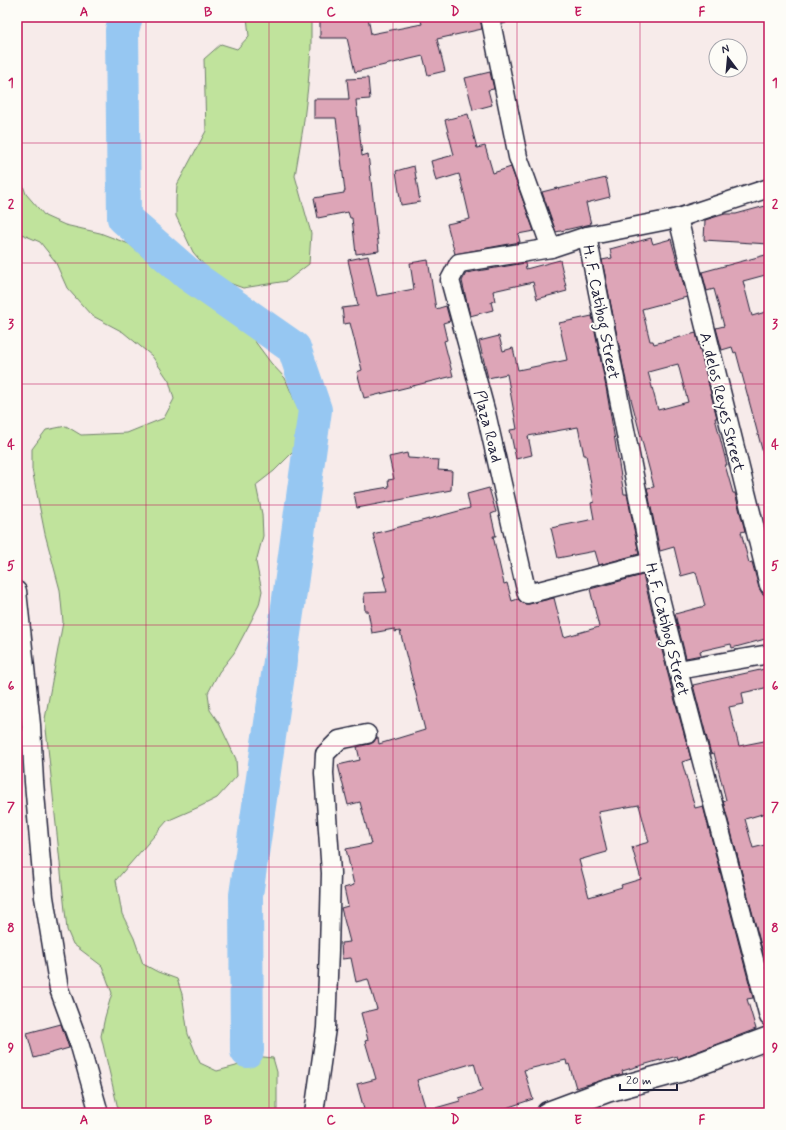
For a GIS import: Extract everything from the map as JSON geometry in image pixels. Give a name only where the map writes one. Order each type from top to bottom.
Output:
[{"type":"street","points":[[490,17],[518,157],[551,248]]},
{"type":"street","name":"Plaza Road","points":[[651,562],[527,594],[486,413],[450,280],[459,263],[551,248],[587,236],[678,218],[769,188]]},
{"type":"street","name":"A. delos Reyes Street","points":[[678,218],[769,585]]},
{"type":"street","name":"H. F. Catibog Street","points":[[587,236],[651,562],[769,1017]]},
{"type":"street","points":[[17,591],[31,725],[34,782],[44,897],[59,989],[80,1046],[99,1113]]},
{"type":"street","points":[[678,670],[769,654]]},
{"type":"street","points":[[314,1113],[326,1028],[329,950],[331,874],[324,773],[325,754],[339,740],[367,734]]},
{"type":"street","points":[[548,1113],[607,1091],[680,1071],[769,1038]]},
{"type":"green space","points":[[247,17],[311,17],[311,48],[308,86],[295,176],[311,233],[309,264],[287,281],[243,288],[221,280],[204,265],[193,252],[176,216],[176,199],[177,185],[206,131],[204,59],[221,44],[237,49],[249,36]]},
{"type":"green space","points":[[17,125],[20,177],[26,194],[45,216],[65,225],[100,233],[129,244],[158,269],[229,317],[251,336],[271,363],[285,378],[299,411],[301,428],[295,450],[274,471],[256,485],[262,514],[263,536],[256,562],[262,591],[259,605],[234,653],[219,672],[208,693],[210,710],[219,723],[236,759],[237,776],[217,798],[167,821],[116,880],[122,914],[134,938],[143,964],[158,972],[177,979],[182,994],[188,1034],[200,1063],[217,1071],[236,1066],[254,1056],[273,1058],[277,1072],[277,1113],[119,1113],[101,1036],[112,993],[102,966],[73,944],[67,930],[45,719],[63,622],[60,590],[45,534],[32,469],[32,449],[46,430],[66,426],[81,435],[127,433],[164,418],[174,399],[169,381],[152,356],[123,332],[91,315],[67,288],[55,261],[40,242],[17,232]]},
{"type":"building","points":[[320,17],[368,17],[371,34],[422,24],[420,17],[480,17],[482,29],[437,39],[445,71],[428,75],[423,56],[355,72],[347,38],[320,38]]},
{"type":"building","points":[[501,17],[506,17],[506,23],[502,24]]},
{"type":"building","points":[[490,72],[494,89],[488,90],[492,105],[473,110],[465,78]]},
{"type":"building","points":[[368,78],[370,99],[356,100],[362,156],[368,154],[379,251],[356,254],[352,218],[350,218],[348,212],[318,218],[314,198],[344,193],[345,191],[336,118],[314,118],[314,99],[349,99],[347,79]]},
{"type":"building","points":[[468,114],[477,148],[485,146],[493,173],[511,167],[534,231],[518,234],[520,242],[455,254],[447,224],[470,219],[464,193],[459,174],[436,181],[431,161],[454,155],[445,120]]},
{"type":"building","points":[[414,166],[420,202],[401,205],[396,171]]},
{"type":"building","points":[[606,178],[610,197],[586,203],[591,224],[556,232],[542,192]]},
{"type":"building","points":[[769,205],[769,244],[704,240],[705,220],[725,214],[736,214]]},
{"type":"building","points":[[651,238],[653,244],[671,239],[687,297],[642,309],[650,341],[653,341],[654,344],[696,333],[717,418],[715,418],[727,465],[725,465],[733,493],[735,493],[745,531],[741,532],[749,563],[752,562],[759,588],[763,595],[764,594],[769,613],[769,638],[732,648],[731,644],[700,651],[701,655],[686,658],[675,614],[705,606],[696,572],[681,576],[674,547],[660,551],[647,488],[654,487],[625,376],[602,260],[612,258],[610,249]],"holes":[[[678,364],[688,402],[658,410],[648,372]]]},
{"type":"building","points":[[769,254],[769,274],[743,281],[752,316],[769,311],[769,456],[764,457],[736,352],[734,353],[732,347],[722,350],[716,328],[724,326],[714,289],[707,291],[702,272]]},
{"type":"building","points":[[368,256],[377,296],[414,289],[410,263],[428,260],[436,309],[446,306],[450,321],[443,323],[447,340],[444,341],[453,376],[364,398],[357,372],[362,370],[350,323],[344,324],[342,308],[358,306],[348,260]]},
{"type":"building","points":[[560,260],[567,291],[537,299],[533,282],[493,291],[495,301],[491,302],[493,310],[470,316],[462,281],[466,273],[525,263],[526,269]]},
{"type":"building","points":[[592,316],[606,387],[624,494],[627,494],[639,554],[599,565],[595,551],[558,558],[551,528],[594,519],[591,503],[594,502],[586,455],[584,455],[578,427],[528,436],[532,455],[516,459],[510,430],[517,429],[507,374],[488,378],[479,341],[499,336],[503,351],[513,348],[518,370],[567,360],[559,323]]},
{"type":"building","points":[[407,453],[408,458],[439,460],[438,470],[452,471],[451,490],[357,508],[354,493],[389,487],[388,480],[394,479],[389,457]]},
{"type":"building","points":[[489,488],[496,512],[491,514],[496,536],[493,536],[504,584],[507,583],[512,601],[518,599],[524,604],[529,604],[554,598],[564,637],[599,627],[590,589],[643,575],[691,759],[682,762],[695,808],[703,806],[753,998],[747,999],[756,1029],[678,1059],[677,1056],[660,1060],[622,1071],[623,1074],[576,1088],[569,1064],[567,1065],[566,1060],[524,1070],[533,1099],[491,1113],[432,1113],[432,1109],[460,1101],[459,1098],[482,1091],[474,1063],[417,1080],[427,1113],[365,1113],[357,1084],[376,1079],[365,1041],[368,1040],[361,1013],[377,1009],[368,979],[356,982],[351,958],[342,959],[341,943],[350,942],[341,908],[348,906],[344,888],[354,885],[346,849],[371,844],[360,802],[348,805],[338,765],[360,760],[357,747],[370,744],[374,742],[376,738],[378,738],[379,744],[425,730],[400,631],[394,632],[394,629],[372,633],[368,611],[365,611],[364,593],[387,592],[383,577],[385,577],[373,534],[470,508],[467,494]],"holes":[[[639,805],[649,842],[632,847],[641,879],[621,885],[622,887],[589,897],[579,860],[607,852],[598,812]]]},
{"type":"building","points":[[769,668],[769,687],[742,693],[744,704],[729,707],[739,746],[769,740],[769,812],[745,819],[753,848],[769,844],[769,976],[723,801],[726,800],[714,753],[711,754],[693,685]]},
{"type":"building","points":[[61,1024],[69,1048],[34,1058],[27,1033]]},
{"type":"waterway","points":[[126,17],[122,30],[124,218],[187,273],[294,348],[315,410],[246,895],[247,1051]]}]
